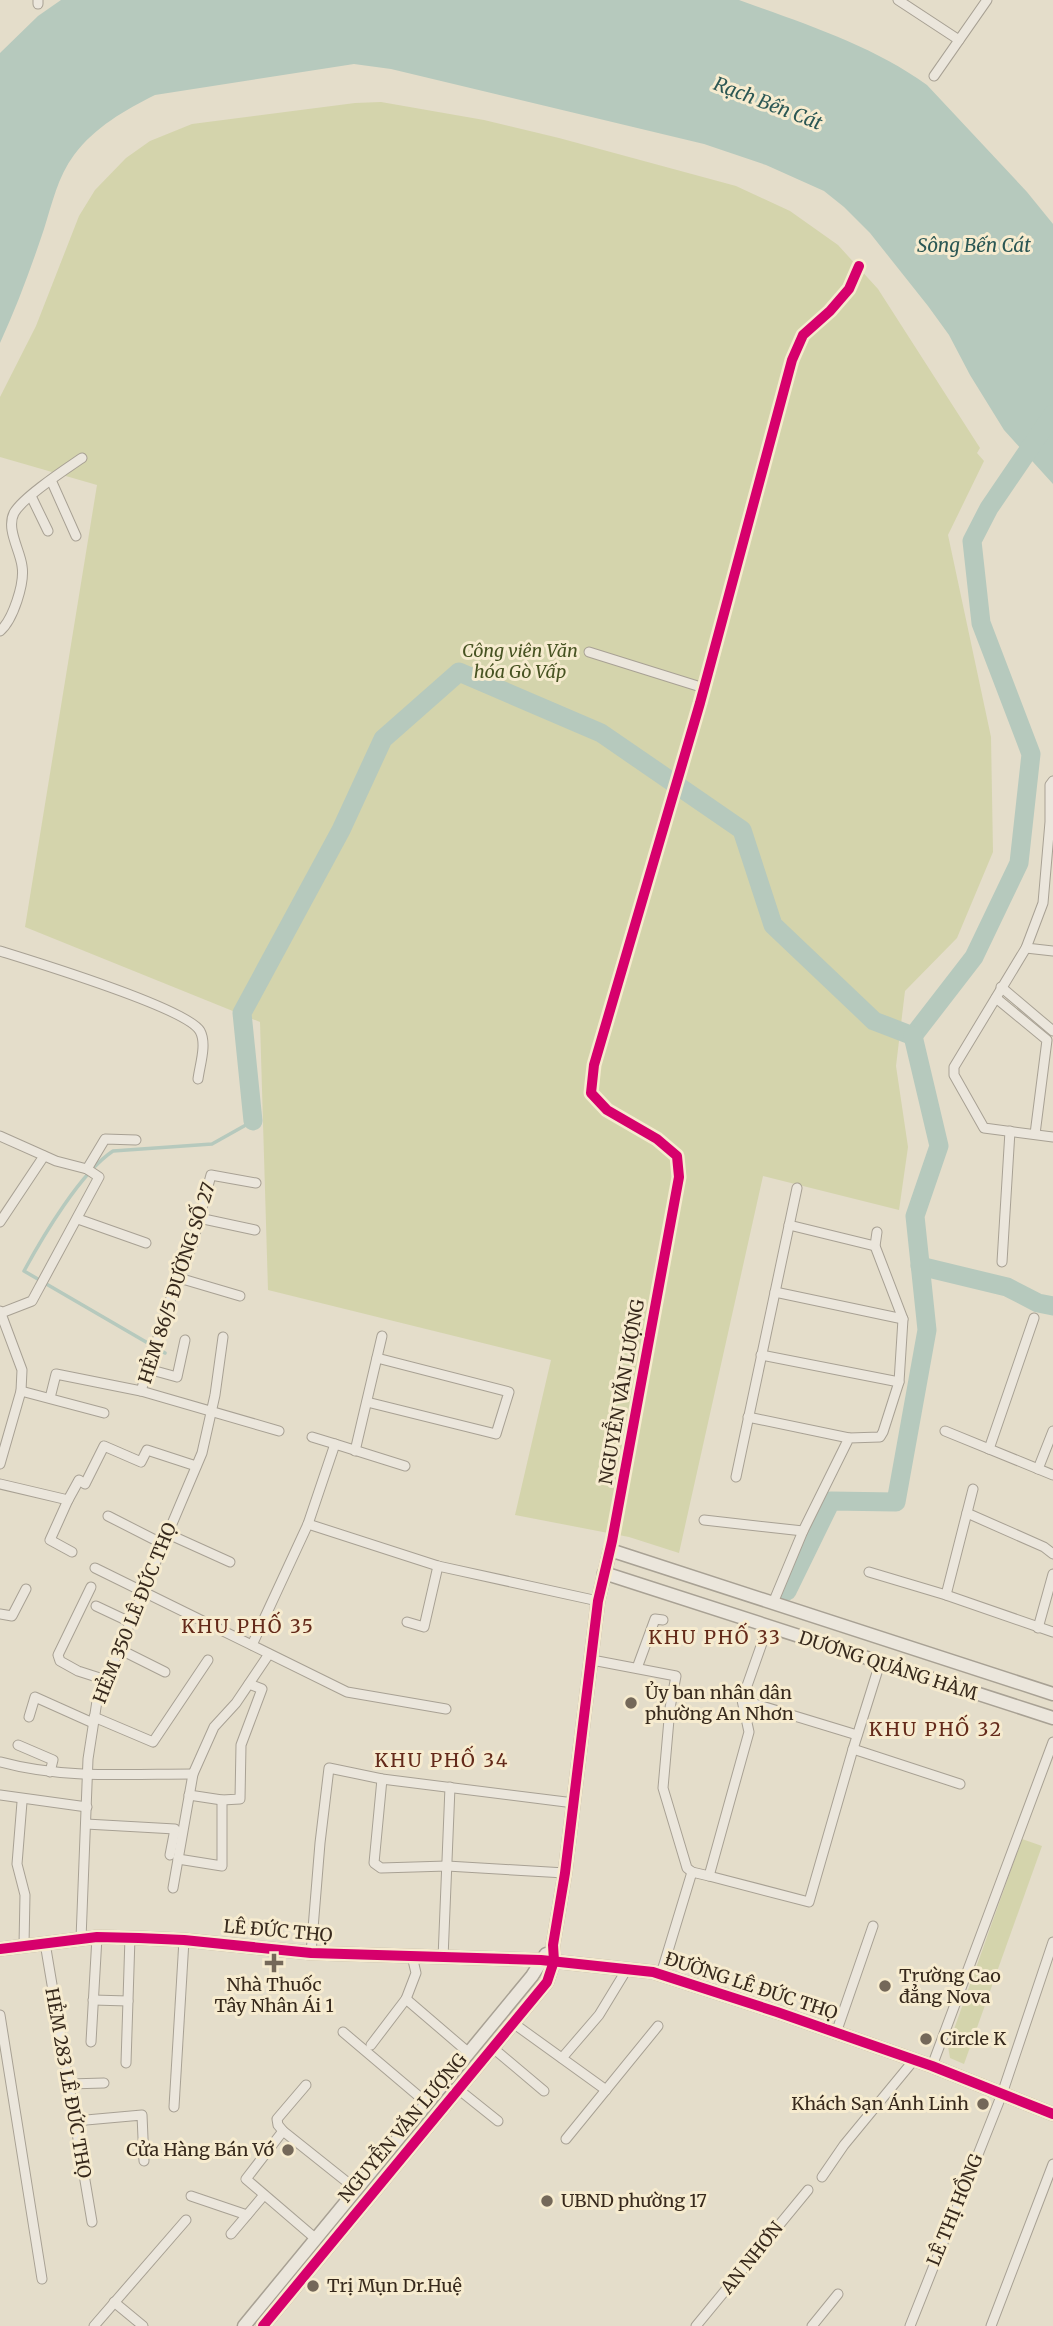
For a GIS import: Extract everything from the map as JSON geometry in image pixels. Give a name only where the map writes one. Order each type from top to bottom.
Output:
[{"type":"street","points":[[898,0],[959,40]]},
{"type":"street","points":[[934,76],[987,0]]},
{"type":"street","points":[[589,652],[704,688],[792,360],[803,335],[830,311],[849,289],[859,267]]},
{"type":"street","points":[[0,631],[15,606],[21,586],[23,568],[11,525],[15,512],[31,496],[82,458]]},
{"type":"street","points":[[51,480],[76,536]]},
{"type":"street","points":[[31,496],[48,531]]},
{"type":"street","name":"NGUYỄN VĂN LƯỢNG","points":[[262,2326],[547,1982],[548,1960],[565,1873],[598,1601],[610,1550],[679,1178],[677,1156],[657,1139],[607,1110],[591,1093],[594,1065],[704,688]]},
{"type":"street","points":[[1053,781],[1050,785],[1050,822],[1043,903],[1026,948],[954,1067],[954,1075],[984,1128],[1053,1137]]},
{"type":"street","points":[[1026,948],[1053,950]]},
{"type":"street","points":[[0,951],[179,1014],[198,1028],[204,1040],[198,1079]]},
{"type":"street","points":[[1001,988],[1053,1031]]},
{"type":"street","points":[[996,998],[1050,1039],[1035,1134]]},
{"type":"street","points":[[1002,1262],[1010,1131]]},
{"type":"street","points":[[0,1136],[44,1156],[87,1169],[99,1177],[32,1301],[1,1312],[22,1370],[21,1391],[0,1464]]},
{"type":"street","points":[[87,1169],[104,1139],[136,1140]]},
{"type":"street","points":[[0,1222],[44,1156]]},
{"type":"street","name":"HẺM 86/5 ĐƯỜNG SỐ 27","points":[[141,1391],[169,1303],[191,1249],[211,1175],[256,1183]]},
{"type":"street","points":[[736,1477],[797,1188]]},
{"type":"street","points":[[199,1218],[255,1230]]},
{"type":"street","points":[[78,1219],[146,1243]]},
{"type":"street","points":[[789,1225],[875,1246]]},
{"type":"street","points":[[748,1417],[849,1438],[880,1437],[899,1382],[903,1319],[875,1246],[877,1232]]},
{"type":"street","points":[[179,1278],[240,1296]]},
{"type":"street","points":[[775,1292],[903,1319]]},
{"type":"street","points":[[989,1449],[1034,1318]]},
{"type":"street","points":[[355,1451],[382,1336]]},
{"type":"street","name":"HẺM 350 LÊ ĐỨC THỌ","points":[[81,1938],[88,1759],[97,1701],[202,1452],[223,1337]]},
{"type":"street","points":[[148,1369],[177,1377],[186,1340]]},
{"type":"street","points":[[761,1355],[899,1382]]},
{"type":"street","points":[[367,1402],[496,1434],[509,1392],[377,1358]]},
{"type":"street","points":[[50,1398],[56,1374],[141,1391],[279,1431]]},
{"type":"street","points":[[21,1391],[104,1413]]},
{"type":"street","points":[[945,1431],[1053,1475]]},
{"type":"street","points":[[1038,1469],[1053,1431]]},
{"type":"street","points":[[312,1437],[405,1466]]},
{"type":"street","points":[[773,1603],[803,1531],[849,1438]]},
{"type":"street","points":[[252,1645],[308,1524],[335,1444]]},
{"type":"street","points":[[72,1552],[50,1540],[79,1480],[85,1484],[104,1446],[141,1462],[148,1450],[196,1466]]},
{"type":"street","points":[[0,1484],[68,1500]]},
{"type":"street","points":[[946,1595],[973,1489]]},
{"type":"street","points":[[967,1513],[1044,1547],[1053,1554]]},
{"type":"street","points":[[108,1516],[163,1544]]},
{"type":"street","points":[[704,1520],[803,1531]]},
{"type":"street","points":[[308,1524],[438,1566],[598,1601]]},
{"type":"street","points":[[168,1534],[230,1562]]},
{"type":"street","name":"DƯƠNG QUẢNG HÀM","points":[[610,1550],[1053,1694]]},
{"type":"street","points":[[407,1622],[424,1627],[438,1566]]},
{"type":"street","points":[[95,1568],[347,1692],[446,1709]]},
{"type":"street","points":[[869,1572],[1053,1632]]},
{"type":"street","name":"DƯƠNG QUẢNG HÀM","points":[[604,1573],[1053,1718]]},
{"type":"street","points":[[1038,1628],[1053,1574]]},
{"type":"street","points":[[91,1587],[58,1655],[60,1661],[78,1671],[106,1680]]},
{"type":"street","points":[[0,1614],[12,1616],[26,1589]]},
{"type":"street","points":[[96,1606],[131,1622]]},
{"type":"street","points":[[637,1668],[655,1619],[663,1620]]},
{"type":"street","points":[[709,1876],[749,1732],[742,1700],[768,1626]]},
{"type":"street","points":[[119,1649],[165,1672]]},
{"type":"street","points":[[174,1857],[193,1774],[214,1727],[236,1703],[269,1654]]},
{"type":"street","points":[[29,1717],[35,1697],[153,1742],[208,1660]]},
{"type":"street","points":[[592,1660],[676,1676],[670,1708],[663,1788],[687,1868],[692,1872],[810,1902],[880,1663]]},
{"type":"street","points":[[189,1795],[222,1800],[240,1799],[241,1745],[262,1689],[249,1684]]},
{"type":"street","points":[[742,1700],[857,1735]]},
{"type":"street","points":[[1053,1742],[932,2066],[1053,2114]]},
{"type":"street","points":[[18,1745],[53,1760],[50,1772]]},
{"type":"street","points":[[853,1749],[960,1784]]},
{"type":"street","points":[[1041,1774],[1053,1757]]},
{"type":"street","points":[[1,1762],[50,1772],[193,1774]]},
{"type":"street","points":[[311,1954],[329,1768],[382,1779],[574,1803]]},
{"type":"street","points":[[382,1779],[374,1863],[376,1866],[447,1866],[565,1873]]},
{"type":"street","points":[[443,1958],[450,1787]]},
{"type":"street","points":[[0,1795],[87,1807]]},
{"type":"street","points":[[174,1857],[222,1866],[222,1800]]},
{"type":"street","points":[[22,1802],[17,1864],[25,1895],[24,1945]]},
{"type":"street","points":[[86,1824],[175,1829],[173,1888]]},
{"type":"street","points":[[661,1974],[692,1872]]},
{"type":"street","points":[[836,2032],[873,1926]]},
{"type":"street","points":[[91,2042],[97,1937]]},
{"type":"street","points":[[126,2063],[130,1937]]},
{"type":"street","name":"LÊ ĐỨC THỌ","points":[[0,1949],[81,1938],[130,1937],[311,1954],[548,1960]]},
{"type":"street","points":[[174,2107],[184,1940]]},
{"type":"street","name":"LÊ THỊ HỒNG","points":[[910,2326],[1002,2094],[1053,1942]]},
{"type":"street","name":"HẺM 283 LÊ ĐỨC THỌ","points":[[45,1943],[92,2222]]},
{"type":"street","points":[[371,2045],[406,1999],[416,1973],[412,1956]]},
{"type":"street","name":"NGUYỄN VĂN LƯỢNG","points":[[244,2326],[548,1960]]},
{"type":"street","name":"ĐƯỜNG LÊ ĐỨC THỌ","points":[[548,1960],[661,1974],[932,2066]]},
{"type":"street","points":[[562,2058],[599,2015],[627,1969]]},
{"type":"street","points":[[1041,1977],[1053,1981]]},
{"type":"street","points":[[406,1999],[470,2053]]},
{"type":"street","points":[[93,2000],[128,2001]]},
{"type":"street","points":[[0,2015],[41,2279]]},
{"type":"street","points":[[513,2023],[606,2090]]},
{"type":"street","points":[[566,2139],[658,2026]]},
{"type":"street","points":[[343,2032],[428,2104]]},
{"type":"street","points":[[493,2048],[544,2091]]},
{"type":"street","points":[[821,2177],[914,2060]]},
{"type":"street","points":[[69,2084],[104,2083]]},
{"type":"street","points":[[306,2085],[277,2119],[278,2125],[357,2190]]},
{"type":"street","points":[[458,2089],[498,2122]]},
{"type":"street","points":[[75,2121],[142,2115],[144,2161]]},
{"type":"street","points":[[282,2131],[246,2179],[316,2239]]},
{"type":"street","points":[[991,2326],[1053,2164]]},
{"type":"street","name":"AN NHƠN","points":[[696,2326],[808,2190]]},
{"type":"street","points":[[231,2234],[264,2195]]},
{"type":"street","points":[[191,2196],[247,2215]]},
{"type":"street","points":[[94,2326],[186,2220]]},
{"type":"street","points":[[812,2326],[838,2294]]},
{"type":"street","points":[[114,2302],[143,2326]]},
{"type":"green space","name":"Công viên Văn hóa Gò Vấp","points":[[381,102],[484,120],[559,138],[736,186],[790,211],[838,245],[878,289],[980,448],[977,453],[984,461],[948,535],[991,737],[993,852],[957,938],[905,991],[896,1066],[908,1147],[899,1210],[763,1176],[679,1553],[629,1537],[515,1515],[551,1360],[268,1290],[260,1022],[25,927],[97,485],[0,457],[0,397],[36,326],[79,216],[95,190],[126,158],[150,141],[192,124]]},
{"type":"green space","points":[[1022,1839],[1042,1846],[964,2064],[950,2058],[948,2046]]},
{"type":"water","name":"Sông Bến Cát","points":[[61,0],[739,0],[812,26],[883,58],[927,85],[1027,192],[1053,224],[1053,484],[1004,430],[949,335],[928,306],[870,233],[824,191],[766,165],[704,144],[391,69],[354,64],[155,95],[101,128],[82,145],[64,172],[29,272],[0,343],[0,53],[38,16]]},
{"type":"waterway","points":[[253,1121],[242,1013],[341,830],[383,739],[459,672],[601,733],[742,830],[773,925],[874,1021],[913,1036],[974,957],[1019,863],[1031,754],[981,623],[972,541],[989,508],[1053,414]]},
{"type":"waterway","points":[[787,1591],[831,1501],[896,1502],[927,1330],[915,1216],[939,1146],[913,1036]]},
{"type":"waterway","points":[[165,1353],[24,1271],[76,1189],[113,1151],[212,1144],[253,1121]]},
{"type":"waterway","points":[[920,1266],[1007,1287],[1038,1303],[1053,1306]]},
{"type":"cycle path","points":[[263,2326],[547,1982],[554,1961],[553,1945],[565,1873],[598,1601],[612,1541],[679,1177],[677,1156],[657,1139],[607,1110],[591,1093],[594,1065],[700,703],[792,360],[803,335],[830,311],[849,289],[859,266]]},
{"type":"cycle path","points":[[0,1949],[97,1937],[139,1938],[311,1953],[541,1960],[653,1972],[932,2066],[1053,2114]]},
{"type":"place","name":"Ủy ban nhân dân phường An Nhơn","points":[[631,1703]]},
{"type":"place","name":"Nhà Thuốc Tây Nhân Ái 1","points":[[274,1963]]},
{"type":"place","name":"Trường Cao đẳng Nova","points":[[885,1986]]},
{"type":"place","name":"Circle K","points":[[926,2039]]},
{"type":"place","name":"Khách Sạn Ánh Linh","points":[[983,2104]]},
{"type":"place","name":"Cửa Hàng Bán Vớ","points":[[288,2150]]},
{"type":"place","name":"UBND phường 17","points":[[547,2201]]},
{"type":"place","name":"Trị Mụn Dr.Huệ","points":[[313,2286]]},
{"type":"district","name":"KHU PHỐ 35","points":[[248,1626]]},
{"type":"district","name":"KHU PHỐ 33","points":[[715,1637]]},
{"type":"district","name":"KHU PHỐ 32","points":[[936,1729]]},
{"type":"district","name":"KHU PHỐ 34","points":[[442,1760]]},
{"type":"water label","name":"Rạch Bến Cát","points":[[768,103]]}]
